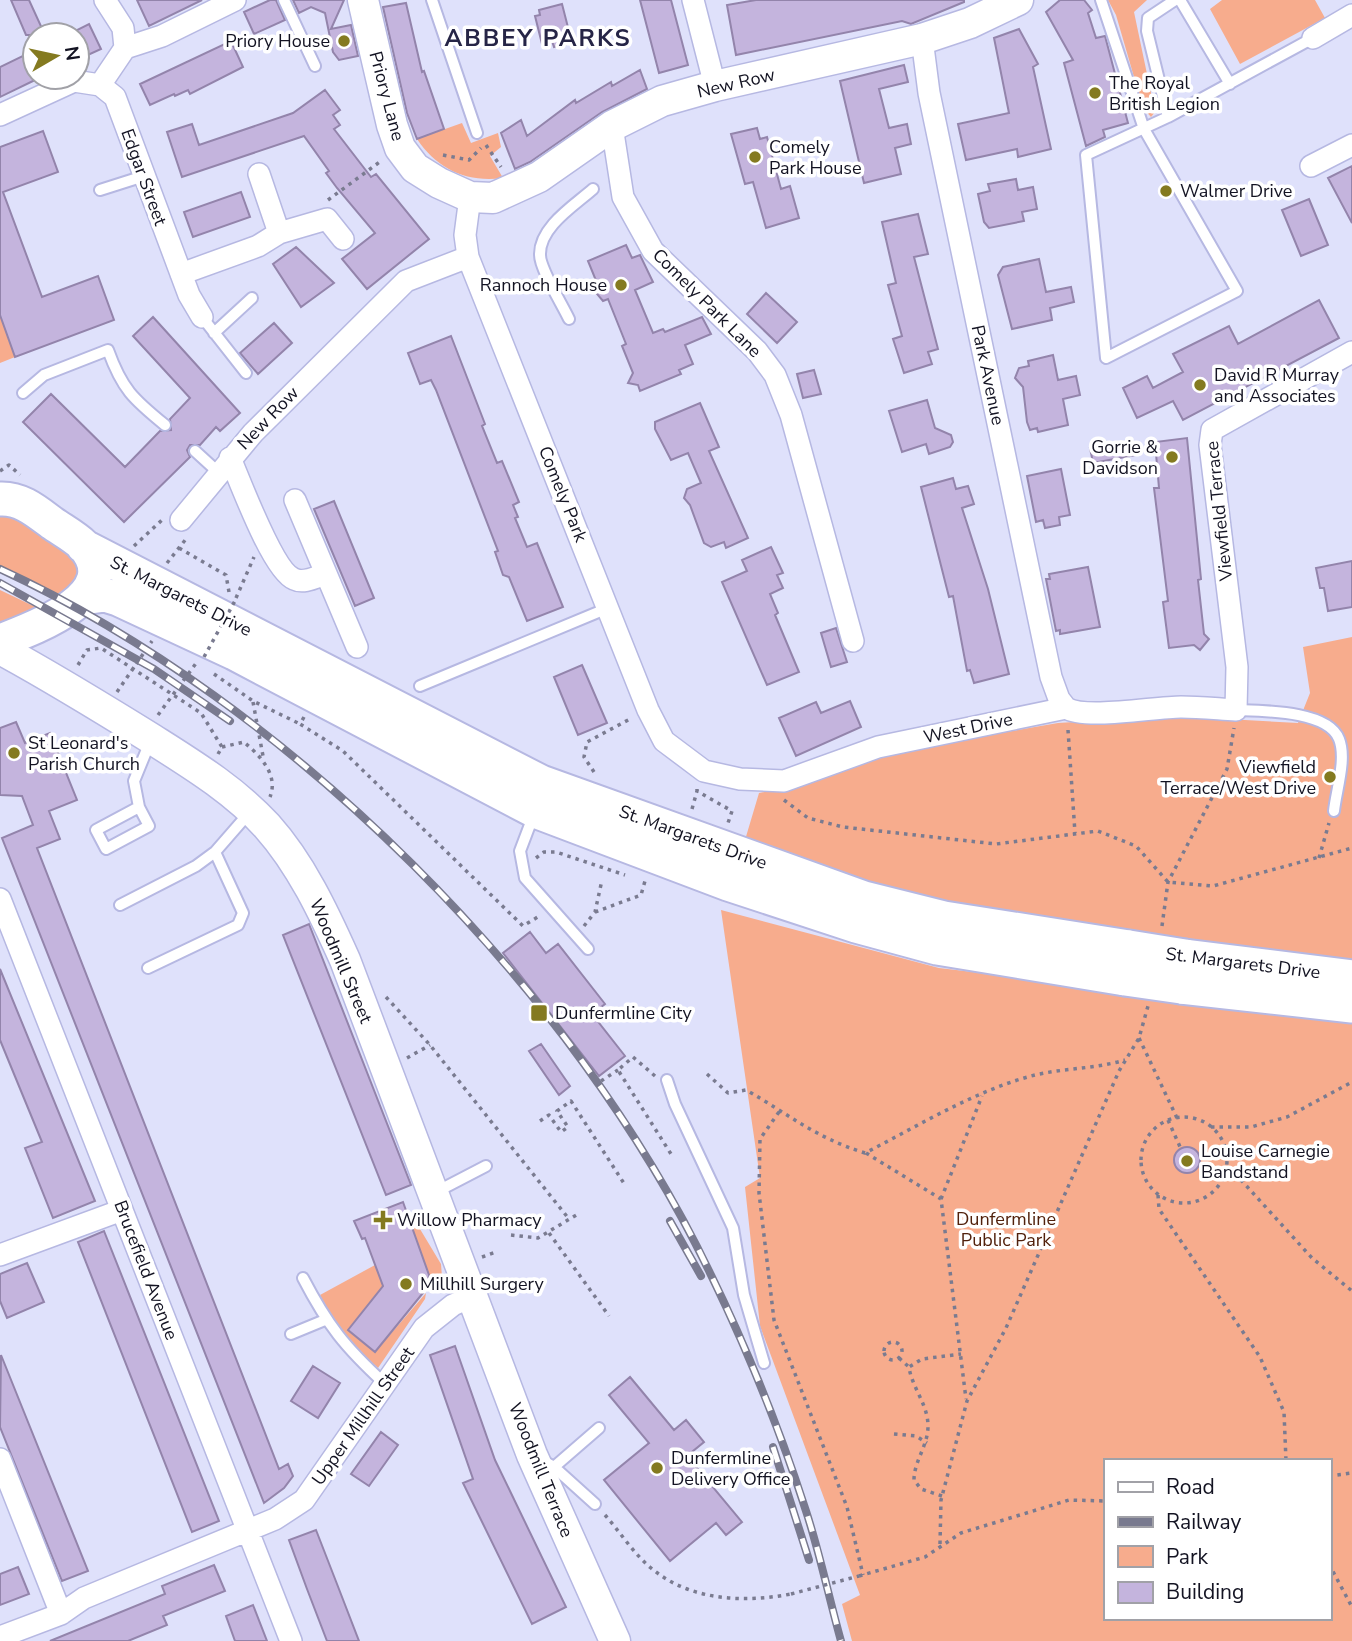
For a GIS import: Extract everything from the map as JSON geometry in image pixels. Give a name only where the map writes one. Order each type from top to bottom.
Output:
[{"type":"main road","name":"St. Margarets Drive","points":[[6,494],[83,546],[541,782],[864,898],[944,918],[1135,975]]},
{"type":"main road","points":[[0,641],[69,607],[92,571],[83,546]]},
{"type":"main road","name":"St. Margarets Drive","points":[[69,607],[105,595],[118,599],[234,653],[535,811],[728,884],[856,926],[937,948],[1135,975],[1183,972],[1352,977]]},
{"type":"main road","name":"St. Margarets Drive","points":[[1183,972],[1352,1006]]},
{"type":"street","points":[[105,0],[123,28],[125,48]]},
{"type":"street","points":[[0,115],[74,81],[100,85],[125,48],[162,36],[235,0]]},
{"type":"street","name":"Priory Lane","points":[[363,0],[391,125],[405,155],[439,183],[470,197]]},
{"type":"street","points":[[693,0],[715,86]]},
{"type":"street","name":"New Row","points":[[470,197],[493,198],[515,190],[539,177],[612,126],[662,102],[715,86],[922,39],[970,23],[1018,0]]},
{"type":"street","points":[[1313,38],[1352,15]]},
{"type":"street","name":"Park Avenue","points":[[922,39],[931,104],[1051,677],[1059,699],[1066,708]]},
{"type":"street","name":"Edgar Street","points":[[100,85],[115,97],[180,274],[208,325]]},
{"type":"street","name":"Comely Park Lane","points":[[612,126],[623,197],[653,251],[757,351],[775,375],[791,415],[853,641]]},
{"type":"street","points":[[1311,166],[1352,145]]},
{"type":"street","points":[[259,174],[288,229]]},
{"type":"street","name":"Comely Park","points":[[470,197],[465,235],[468,257],[648,710],[664,741],[704,771]]},
{"type":"street","points":[[180,274],[258,246],[288,229],[327,219],[343,239]]},
{"type":"street","name":"New Row","points":[[181,520],[224,465],[349,334],[405,281],[468,257]]},
{"type":"street","name":"Viewfield Terrace","points":[[1236,710],[1237,667],[1210,445],[1212,430],[1352,352]]},
{"type":"street","points":[[224,465],[286,575],[301,582],[326,574]]},
{"type":"street","points":[[295,500],[357,647]]},
{"type":"street","name":"Woodmill Street","points":[[69,607],[42,637],[41,652],[50,669],[69,677],[152,731],[210,776],[259,808],[268,827],[293,861],[323,911],[345,960],[432,1194],[474,1296]]},
{"type":"street","name":"Woodmill Street","points":[[0,649],[69,677]]},
{"type":"street","name":"West Drive","points":[[704,771],[740,779],[784,781],[878,747],[1066,708],[1074,713],[1182,707],[1236,710]]},
{"type":"street","name":"Brucefield Avenue","points":[[0,899],[291,1641]]},
{"type":"street","points":[[0,1255],[122,1210]]},
{"type":"street","name":"Upper Millhill Street","points":[[0,1637],[61,1614],[84,1598],[275,1519],[304,1500],[424,1328],[453,1305],[474,1296]]},
{"type":"street","name":"Woodmill Terrace","points":[[474,1296],[615,1641]]},
{"type":"street","points":[[0,1458],[61,1614]]},
{"type":"lane","points":[[284,0],[315,66]]},
{"type":"lane","points":[[432,0],[477,133]]},
{"type":"lane","points":[[1101,0],[1144,129],[1237,290],[1106,358],[1086,155],[1144,129],[1168,117],[1313,38]]},
{"type":"lane","points":[[1168,117],[1147,31],[1148,18],[1175,0]]},
{"type":"lane","points":[[1180,0],[1230,84]]},
{"type":"lane","points":[[100,190],[144,176]]},
{"type":"lane","points":[[569,319],[539,256],[543,240],[554,223],[593,189]]},
{"type":"lane","points":[[246,373],[208,325],[252,298]]},
{"type":"lane","points":[[23,393],[44,375],[108,350],[119,382],[138,403],[165,425]]},
{"type":"lane","points":[[195,451],[224,465]]},
{"type":"lane","points":[[420,686],[608,608]]},
{"type":"lane","points":[[1236,710],[1299,715],[1332,730],[1339,739],[1341,759],[1334,811]]},
{"type":"lane","points":[[139,807],[96,830],[106,849],[149,826],[139,807],[134,781],[152,731]]},
{"type":"lane","points":[[120,905],[197,866],[259,808]]},
{"type":"lane","points":[[535,811],[520,851],[525,878],[588,948]]},
{"type":"lane","points":[[148,968],[238,925],[243,919],[243,913],[215,852]]},
{"type":"lane","points":[[663,1080],[733,1228],[744,1295],[764,1363]]},
{"type":"lane","points":[[432,1194],[486,1166]]},
{"type":"lane","points":[[303,1278],[324,1320],[345,1347],[384,1383]]},
{"type":"lane","points":[[291,1334],[324,1320]]},
{"type":"lane","points":[[595,1504],[543,1461],[598,1428]]},
{"type":"path","points":[[288,229],[405,155],[442,155],[469,160],[481,147],[477,133]]},
{"type":"path","points":[[488,147],[495,157]]},
{"type":"path","points":[[204,657],[236,599],[265,537]]},
{"type":"path","points":[[179,548],[226,575],[230,595]]},
{"type":"path","points":[[114,698],[155,636]]},
{"type":"path","points":[[69,677],[87,650],[102,648],[201,713],[222,747]]},
{"type":"path","points":[[187,656],[253,701],[300,724],[343,751],[523,926],[552,908]]},
{"type":"path","points":[[152,731],[173,694],[197,662]]},
{"type":"path","points":[[253,701],[263,758],[272,780],[272,791],[259,808]]},
{"type":"path","points":[[1066,708],[1075,832]]},
{"type":"path","points":[[604,776],[593,772],[584,757],[587,742],[648,710]]},
{"type":"path","points":[[300,724],[304,716]]},
{"type":"path","points":[[1162,930],[1168,882],[1227,769],[1233,734]]},
{"type":"path","points":[[214,761],[222,747],[244,742],[263,758]]},
{"type":"path","points":[[704,771],[692,810],[704,815]]},
{"type":"path","points":[[762,780],[775,794],[808,818],[843,827],[996,844],[1098,831],[1136,846],[1168,882],[1213,886],[1352,848]]},
{"type":"path","points":[[696,792],[732,811],[727,825],[716,820]]},
{"type":"path","points":[[1319,858],[1325,832]]},
{"type":"path","points":[[535,868],[537,857],[544,852],[556,852],[654,884]]},
{"type":"path","points":[[576,935],[595,912],[602,880]]},
{"type":"path","points":[[595,912],[641,895],[645,881]]},
{"type":"path","points":[[1135,975],[1139,1038],[1177,1118]]},
{"type":"path","points":[[380,990],[430,1045],[569,1219]]},
{"type":"path","points":[[940,1544],[942,1496],[967,1401],[1006,1328],[1126,1060],[1139,1038]]},
{"type":"path","points":[[404,1060],[430,1045]]},
{"type":"path","points":[[601,1081],[633,1057],[663,1080]]},
{"type":"path","points":[[865,1153],[983,1094],[1036,1075],[1104,1067],[1126,1060]]},
{"type":"path","points":[[618,1070],[671,1154]]},
{"type":"path","points":[[707,1074],[728,1093],[746,1090],[834,1143],[865,1153],[941,1199]]},
{"type":"path","points":[[1286,1459],[1284,1412],[1260,1357],[1159,1209],[1158,1195],[1142,1170],[1142,1150],[1152,1132],[1168,1120],[1195,1119],[1211,1127],[1251,1127],[1287,1118],[1352,1082]]},
{"type":"path","points":[[967,1401],[941,1199],[983,1094]]},
{"type":"path","points":[[540,1121],[549,1115],[561,1132],[568,1127],[557,1111],[571,1101],[625,1185]]},
{"type":"path","points":[[779,1112],[760,1139],[759,1193],[774,1320],[847,1507],[861,1575]]},
{"type":"path","points":[[1168,1120],[1181,1149]]},
{"type":"path","points":[[1158,1195],[1171,1201],[1198,1201],[1219,1185],[1225,1172],[1225,1147],[1211,1127]]},
{"type":"path","points":[[1225,1172],[1242,1181],[1312,1258],[1352,1291]]},
{"type":"path","points":[[511,1235],[531,1239],[549,1233],[578,1214]]},
{"type":"path","points":[[549,1233],[609,1316]]},
{"type":"path","points":[[896,1342],[900,1345],[902,1354],[899,1358],[890,1360],[886,1357],[884,1348],[887,1344],[896,1342]]},
{"type":"path","points":[[909,1367],[929,1357],[961,1354]]},
{"type":"path","points":[[899,1358],[909,1367],[924,1404],[928,1424],[927,1443],[914,1469],[914,1480],[921,1489],[942,1496]]},
{"type":"path","points":[[894,1434],[916,1436],[927,1443]]},
{"type":"path","points":[[1331,1476],[1352,1473]]},
{"type":"path","points":[[595,1504],[651,1568],[681,1587],[716,1598],[759,1600],[791,1594],[925,1557],[940,1544],[961,1533],[1069,1500],[1104,1501]]},
{"type":"path","points":[[1331,1568],[1352,1607]]},
{"type":"green space","points":[[1108,0],[1147,0],[1134,12],[1155,112],[1151,117],[1143,108],[1116,15]]},
{"type":"green space","points":[[1222,0],[1315,0],[1325,18],[1240,64],[1210,9]]},
{"type":"green space","points":[[462,123],[471,143],[498,133],[501,147],[490,156],[503,178],[477,178],[454,172],[434,158],[417,139]]},
{"type":"green space","points":[[0,315],[15,357],[0,363]]},
{"type":"green space","points":[[0,507],[73,555],[80,568],[80,584],[66,598],[0,567]]},
{"type":"green space","points":[[0,590],[46,612],[0,629]]},
{"type":"green space","points":[[1352,637],[1352,964],[1320,962],[1139,931],[990,912],[802,865],[745,840],[759,793],[790,787],[880,754],[1058,723],[1172,716],[1298,723],[1310,693],[1303,647]]},
{"type":"green space","name":"Dunfermline Public Park","points":[[721,910],[939,968],[1352,1017],[1352,1641],[852,1641],[842,1604],[860,1595],[760,1326],[745,1187],[760,1178]]},
{"type":"green space","points":[[417,1224],[441,1264],[442,1277],[429,1275],[411,1227]]},
{"type":"green space","points":[[375,1265],[392,1276],[348,1330],[375,1352],[426,1293],[425,1299],[378,1368],[358,1354],[345,1339],[320,1295]]},
{"type":"building","points":[[11,0],[29,0],[39,21],[21,21],[21,23]]},
{"type":"building","points":[[137,0],[202,0],[149,26]]},
{"type":"building","points":[[270,0],[276,0],[285,20],[254,34],[244,12]]},
{"type":"building","points":[[293,0],[344,0],[331,29],[351,25],[358,56],[339,60],[333,52],[325,13],[311,7],[299,13]]},
{"type":"building","points":[[640,0],[671,0],[688,65],[659,73]]},
{"type":"building","points":[[756,0],[964,2],[911,24],[902,21],[736,55],[727,5]]},
{"type":"building","name":"The Royal British Legion","points":[[1060,0],[1084,0],[1092,10],[1088,13],[1096,38],[1105,36],[1128,123],[1103,130],[1105,137],[1086,146],[1064,63],[1073,60],[1046,12]]},
{"type":"building","points":[[406,3],[422,72],[424,71],[444,129],[417,139],[407,113],[383,7]]},
{"type":"building","points":[[562,4],[572,43],[554,47],[552,41],[542,44],[535,16],[540,15],[539,10]]},
{"type":"building","points":[[91,28],[101,49],[91,54]]},
{"type":"building","points":[[1019,29],[1038,64],[1033,67],[1051,149],[1018,157],[1017,149],[966,160],[958,124],[1009,113],[994,38]]},
{"type":"building","points":[[231,41],[243,67],[190,94],[188,90],[150,105],[140,84]]},
{"type":"building","points":[[21,57],[21,87],[0,97],[0,67]]},
{"type":"building","points":[[904,65],[908,82],[879,89],[889,128],[907,124],[911,144],[895,148],[901,174],[864,183],[840,81]]},
{"type":"building","points":[[640,70],[647,89],[602,112],[530,162],[515,169],[501,133],[521,120],[527,136],[575,100],[576,103],[611,82],[612,86]]},
{"type":"building","points":[[325,90],[340,110],[333,115],[340,125],[334,129],[371,177],[376,174],[429,239],[367,289],[342,259],[375,233],[326,173],[329,171],[304,136],[182,177],[167,132],[192,124],[199,145],[293,113]]},
{"type":"building","points":[[757,128],[760,139],[767,137],[781,189],[790,186],[799,218],[766,228],[753,182],[745,184],[731,134]]},
{"type":"building","points":[[43,131],[58,172],[3,192],[42,297],[98,276],[114,320],[15,357],[0,315],[0,147]]},
{"type":"building","points":[[1352,166],[1352,223],[1328,178]]},
{"type":"building","points":[[1016,179],[1018,190],[1033,187],[1037,209],[1022,212],[1024,221],[989,228],[984,222],[978,194],[990,191],[988,184]]},
{"type":"building","points":[[241,192],[250,217],[193,237],[184,212]]},
{"type":"building","points":[[1309,199],[1328,245],[1301,256],[1282,210]]},
{"type":"building","points":[[918,214],[928,254],[914,257],[938,349],[928,352],[932,364],[904,373],[893,339],[902,336],[888,285],[896,283],[882,222]]},
{"type":"building","points":[[626,245],[632,258],[640,255],[653,282],[635,290],[653,333],[663,329],[665,332],[702,317],[711,334],[685,345],[693,364],[679,370],[681,374],[640,391],[638,385],[628,383],[633,373],[622,346],[626,344],[608,299],[603,301],[597,294],[597,283],[588,261]]},
{"type":"building","points":[[296,247],[334,283],[301,307],[273,264]]},
{"type":"building","points":[[1039,259],[1046,292],[1071,287],[1074,302],[1050,308],[1052,320],[1012,329],[998,275],[1003,267]]},
{"type":"building","points":[[766,293],[797,322],[777,343],[747,314]]},
{"type":"building","points":[[1319,300],[1339,338],[1183,420],[1173,401],[1137,418],[1123,388],[1147,376],[1153,388],[1183,372],[1173,354],[1229,326],[1238,344]]},
{"type":"building","points":[[153,317],[240,413],[220,431],[216,427],[200,445],[190,445],[187,450],[190,457],[124,522],[23,422],[51,394],[125,467],[160,431],[171,430],[170,419],[190,398],[133,336]]},
{"type":"building","points":[[274,323],[292,343],[258,374],[240,353]]},
{"type":"building","points":[[451,336],[497,463],[502,461],[519,502],[513,505],[518,517],[515,518],[527,547],[537,543],[563,607],[527,621],[509,577],[503,575],[495,552],[498,551],[436,390],[431,380],[420,384],[408,353]]},
{"type":"building","points":[[1053,355],[1058,380],[1076,376],[1080,395],[1063,399],[1068,425],[1038,432],[1037,428],[1030,430],[1023,387],[1015,378],[1019,368],[1029,366],[1028,361]]},
{"type":"building","points":[[814,370],[821,394],[803,398],[797,374]]},
{"type":"building","points":[[927,400],[935,428],[951,435],[953,442],[950,447],[929,454],[926,444],[902,452],[889,411]]},
{"type":"building","points":[[700,403],[719,447],[709,451],[748,538],[726,548],[724,542],[711,547],[704,543],[690,505],[684,498],[687,489],[701,483],[688,453],[671,460],[655,429],[655,422]]},
{"type":"building","points":[[1187,438],[1201,579],[1198,580],[1204,634],[1209,639],[1200,650],[1194,645],[1169,648],[1163,602],[1168,601],[1154,488],[1159,488],[1155,442]]},
{"type":"building","points":[[1135,444],[1136,455],[1093,463],[1090,448]]},
{"type":"building","points":[[1061,469],[1070,515],[1059,517],[1060,525],[1045,528],[1043,520],[1036,522],[1027,476]]},
{"type":"building","points":[[953,478],[956,489],[968,486],[974,504],[962,508],[988,589],[1009,674],[974,683],[970,670],[967,671],[953,596],[949,597],[921,487]]},
{"type":"building","points":[[334,501],[374,598],[355,606],[314,509]]},
{"type":"building","points":[[771,547],[783,573],[777,575],[783,588],[770,594],[778,613],[775,615],[799,672],[767,685],[722,582],[747,571],[742,560]]},
{"type":"building","points":[[1352,561],[1352,607],[1328,611],[1324,588],[1320,588],[1316,568]]},
{"type":"building","points":[[1088,567],[1100,627],[1060,634],[1060,630],[1056,631],[1046,579],[1050,579],[1049,574]]},
{"type":"building","points":[[836,628],[847,662],[831,667],[821,633]]},
{"type":"building","points":[[582,665],[607,723],[578,735],[554,677]]},
{"type":"building","points":[[850,701],[861,727],[796,756],[779,718],[816,702],[821,713]]},
{"type":"building","points":[[16,722],[25,743],[50,733],[77,800],[49,811],[60,839],[37,848],[279,1469],[288,1464],[293,1476],[284,1488],[264,1503],[2,838],[33,825],[22,796],[0,795],[0,728]]},
{"type":"building","points":[[309,924],[411,1185],[386,1195],[283,935]]},
{"type":"building","name":"Dunfermline City","points":[[530,932],[546,953],[558,944],[605,1004],[592,1014],[625,1056],[599,1076],[503,953]]},
{"type":"building","points":[[0,969],[95,1201],[53,1218],[25,1148],[42,1142],[0,1040]]},
{"type":"building","points":[[541,1044],[570,1086],[559,1095],[529,1051]]},
{"type":"building","name":"Louise Carnegie Bandstand","points":[[1187,1147],[1196,1151],[1200,1160],[1196,1169],[1187,1173],[1178,1169],[1174,1160],[1178,1151]]},
{"type":"building","name":"Millhill Surgery","points":[[403,1202],[429,1275],[427,1288],[375,1352],[348,1330],[383,1286],[365,1238],[362,1239],[354,1221]]},
{"type":"building","points":[[104,1231],[219,1521],[192,1532],[78,1242]]},
{"type":"building","points":[[27,1263],[44,1302],[7,1318],[0,1301],[0,1274]]},
{"type":"building","points":[[455,1346],[495,1460],[566,1607],[532,1624],[463,1483],[473,1479],[430,1355]]},
{"type":"building","points":[[1,1355],[88,1571],[62,1581],[0,1427]]},
{"type":"building","points":[[313,1366],[340,1383],[318,1418],[291,1401]]},
{"type":"building","name":"Dunfermline Delivery Office","points":[[630,1377],[674,1430],[686,1420],[704,1442],[687,1456],[742,1522],[726,1535],[716,1523],[670,1561],[604,1480],[649,1443],[609,1395]]},
{"type":"building","points":[[381,1432],[398,1445],[369,1486],[351,1474]]},
{"type":"building","points":[[316,1530],[359,1641],[327,1641],[289,1540]]},
{"type":"building","points":[[214,1565],[225,1591],[163,1616],[167,1625],[128,1641],[50,1641],[165,1594],[162,1586]]},
{"type":"building","points":[[18,1567],[29,1594],[0,1605],[0,1574]]},
{"type":"building","points":[[253,1605],[267,1641],[235,1641],[226,1616]]},
{"type":"railway","points":[[0,569],[108,626],[214,695],[316,775],[412,864],[502,960],[583,1062],[653,1167],[711,1275],[738,1333],[763,1391],[796,1481],[816,1543],[841,1641]]},
{"type":"railway","points":[[0,583],[154,669],[230,721]]},
{"type":"railway","points":[[670,1221],[701,1276]]},
{"type":"railway","points":[[773,1447],[809,1560]]},
{"type":"place","name":"Priory House","points":[[344,41]]},
{"type":"place","name":"The Royal British Legion","points":[[1095,93]]},
{"type":"place","name":"Comely Park House","points":[[755,157]]},
{"type":"place","name":"Walmer Drive","points":[[1166,191]]},
{"type":"place","name":"Rannoch House","points":[[621,285]]},
{"type":"place","name":"David R Murray and Associates","points":[[1200,385]]},
{"type":"place","name":"Gorrie & Davidson","points":[[1172,457]]},
{"type":"place","name":"St Leonard's Parish Church","points":[[14,753]]},
{"type":"place","name":"Viewfield Terrace/West Drive","points":[[1330,777]]},
{"type":"place","name":"Dunfermline City","points":[[539,1013]]},
{"type":"place","name":"Louise Carnegie Bandstand","points":[[1187,1161]]},
{"type":"place","name":"Willow Pharmacy","points":[[383,1220]]},
{"type":"place","name":"Millhill Surgery","points":[[406,1284]]},
{"type":"place","name":"Dunfermline Delivery Office","points":[[657,1468]]},
{"type":"district","name":"ABBEY PARKS","points":[[538,38]]}]
